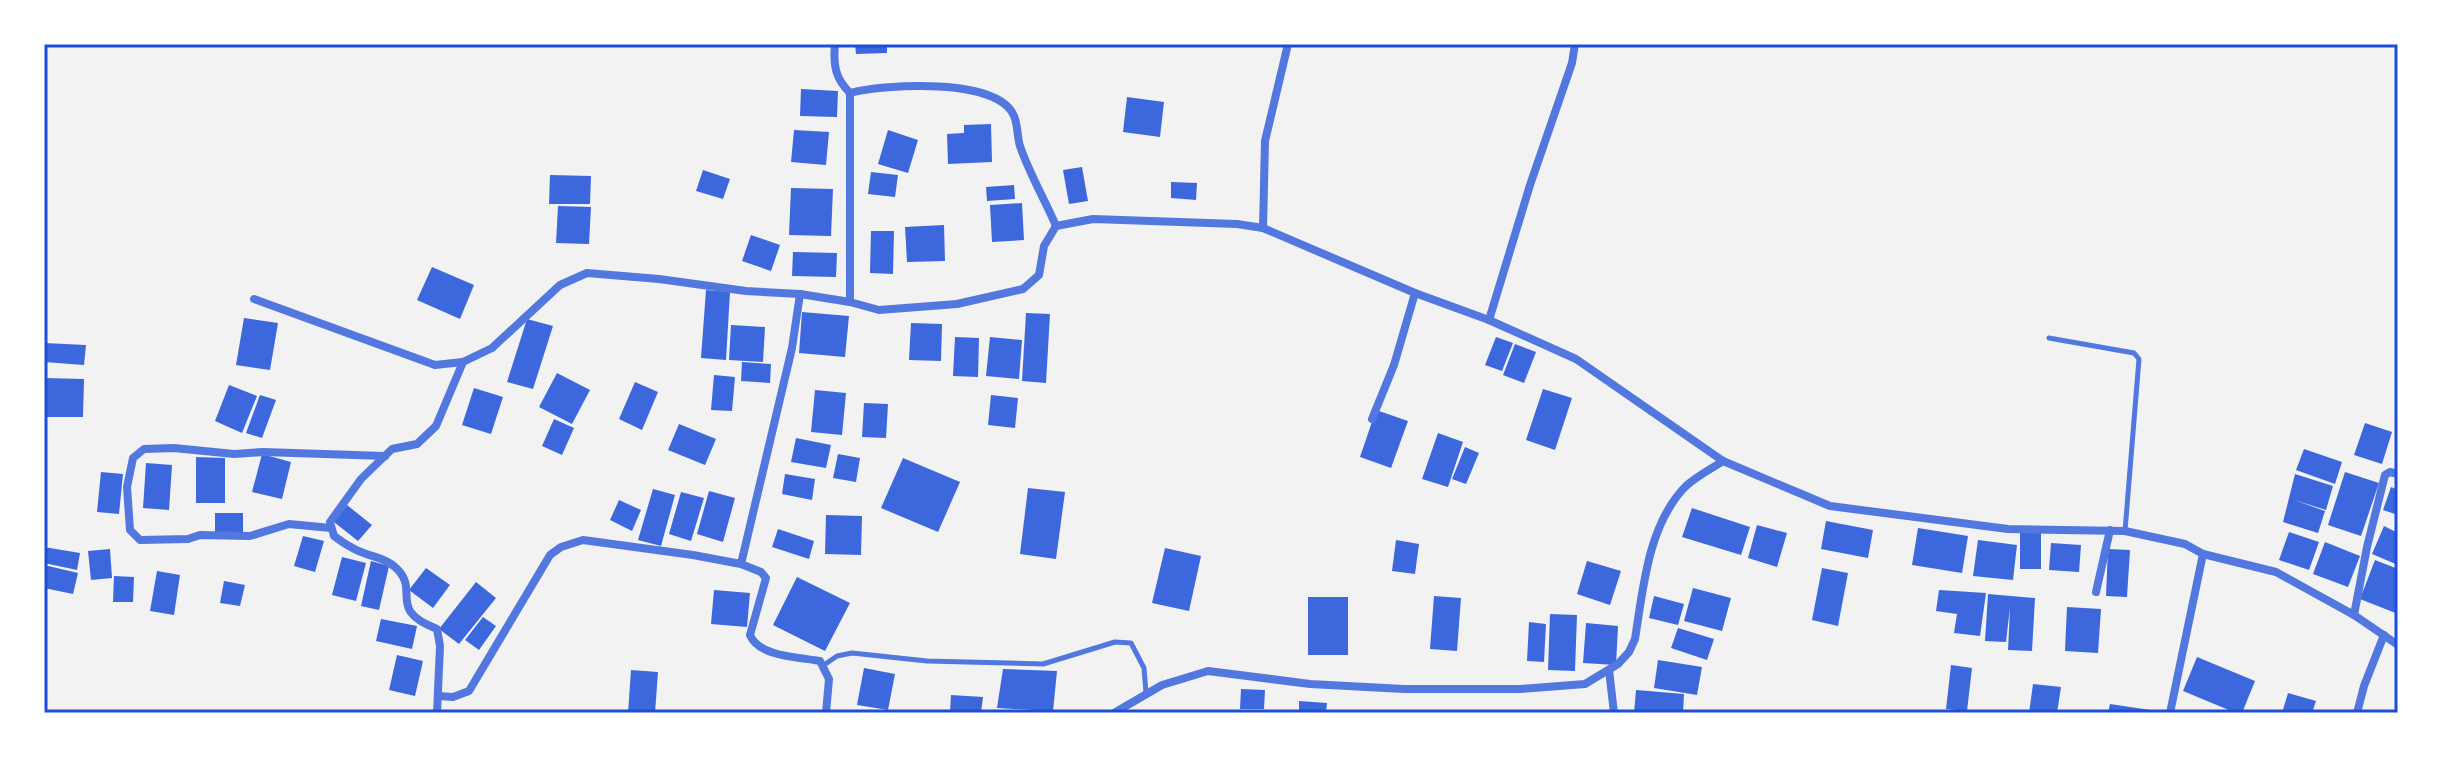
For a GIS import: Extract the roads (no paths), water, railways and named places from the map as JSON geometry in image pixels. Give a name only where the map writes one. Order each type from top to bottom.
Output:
[{"type":"street","points":[[835,44],[833,64],[840,83],[850,93],[850,302]]},
{"type":"street","points":[[1263,228],[1265,141],[1288,44]]},
{"type":"street","points":[[1489,320],[1530,185],[1572,63],[1575,44]]},
{"type":"street","points":[[850,93],[868,88],[953,86],[992,95],[1014,114],[1020,146],[1056,226]]},
{"type":"street","points":[[254,299],[435,365],[463,362],[492,348],[560,285],[587,273],[800,294],[879,310],[957,304],[1023,289],[1039,275],[1044,246],[1056,226],[1093,219],[1237,224],[1263,228],[1576,359],[1723,461],[1830,506],[2008,529],[2125,531],[2185,544],[2203,554],[2276,572],[2354,615],[2398,645]]},
{"type":"street","points":[[1372,419],[1394,365],[1415,293]]},
{"type":"street","points":[[741,564],[792,348],[800,294]]},
{"type":"street","points":[[437,713],[440,646],[437,629],[410,613],[405,599],[407,588],[404,577],[395,566],[383,558],[360,552],[334,536],[330,522],[340,505],[392,449],[417,444],[436,426],[463,362]]},
{"type":"street","points":[[331,528],[289,524],[250,536],[200,535],[188,539],[140,540],[130,530],[127,509],[127,487],[133,458],[144,449],[159,448],[234,454],[385,456]]},
{"type":"street","points":[[1114,713],[1162,685],[1208,671],[1310,684],[1404,689],[1520,689],[1585,684],[1609,670],[1629,652],[1635,639],[1649,552],[1667,515],[1686,487],[1723,461]]},
{"type":"street","points":[[2354,615],[2385,475],[2390,472],[2398,474]]},
{"type":"street","points":[[2096,592],[2110,530]]},
{"type":"street","points":[[438,696],[453,697],[469,691],[550,555],[561,547],[583,540],[741,564],[761,572],[766,578],[750,635],[753,642],[761,649],[820,661],[829,679],[826,713]]},
{"type":"street","points":[[2170,713],[2203,554]]},
{"type":"street","points":[[2357,713],[2384,635]]},
{"type":"street","points":[[1609,670],[1614,713]]},
{"type":"lane","points":[[2049,338],[2134,353],[2139,359],[2125,531]]},
{"type":"lane","points":[[824,665],[837,656],[852,653],[941,661],[1043,664],[1115,642],[1131,643],[1144,668],[1146,694]]}]
